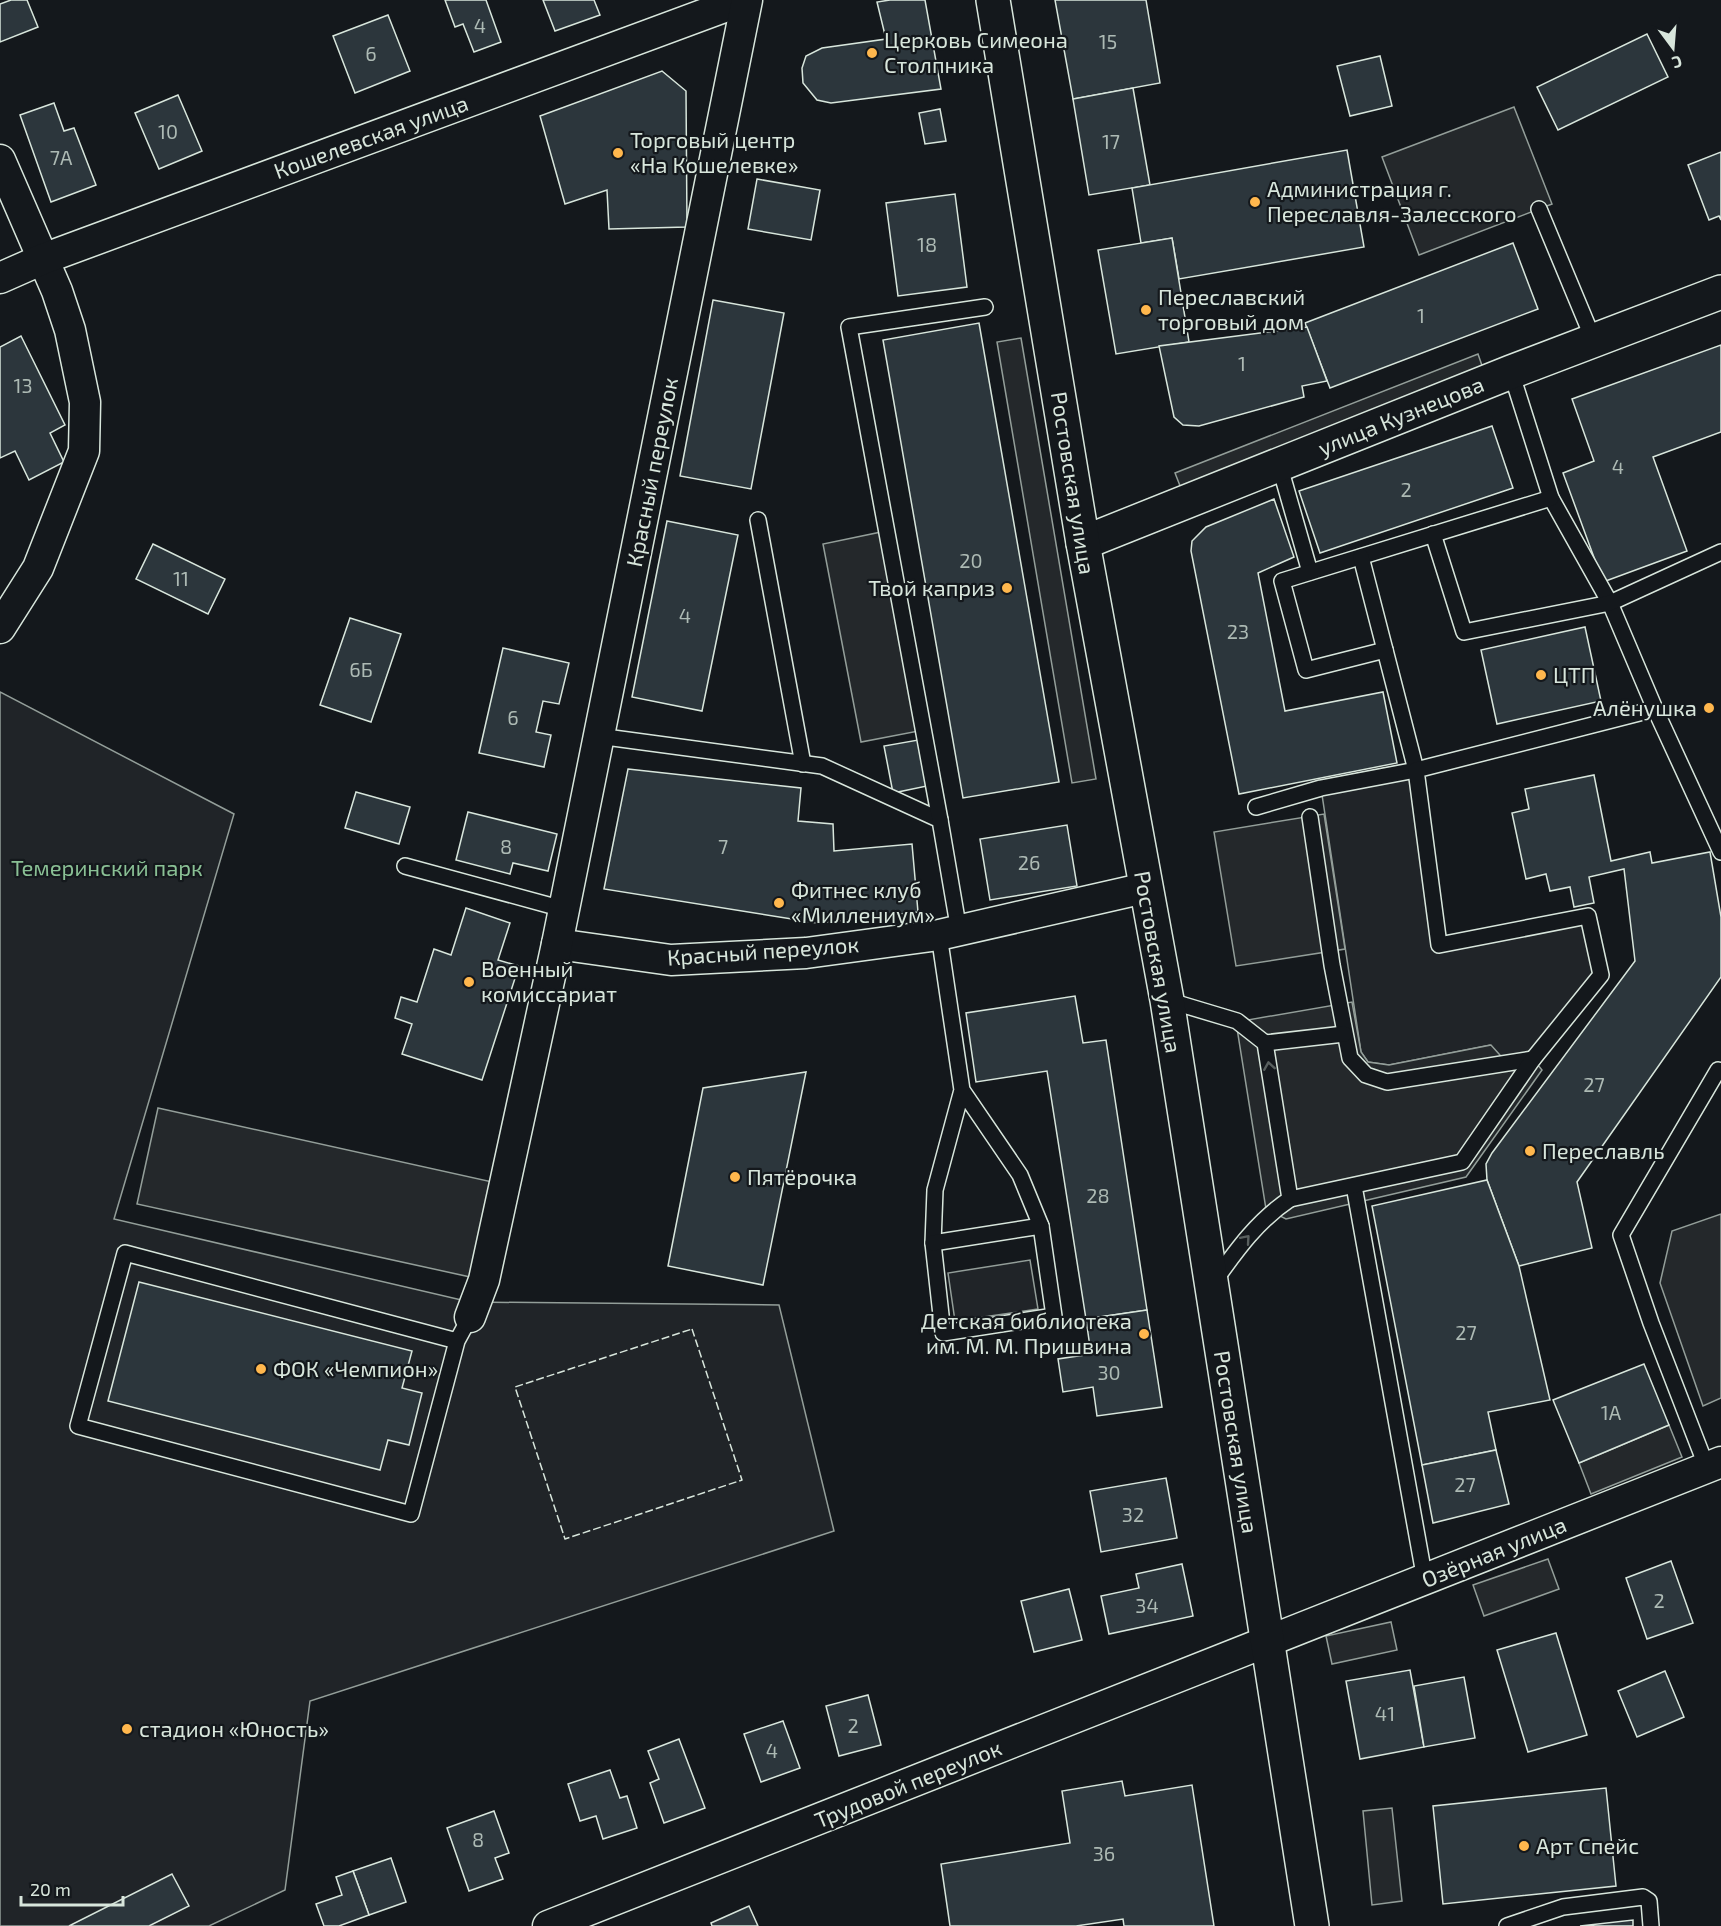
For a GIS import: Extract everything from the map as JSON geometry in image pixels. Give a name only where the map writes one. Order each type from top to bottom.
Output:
[{"type":"main road","name":"Ростовская улица","points":[[993,0],[1083,543],[1167,1000],[1312,1926]]},
{"type":"main road","name":"улица Кузнецова","points":[[1083,543],[1511,372],[1721,292]]},
{"type":"street","name":"Кошелевская улица","points":[[0,278],[43,259],[745,0]]},
{"type":"street","name":"Красный переулок","points":[[463,1329],[484,1280],[557,944],[745,0]]},
{"type":"street","points":[[0,160],[43,259],[70,330],[85,402],[84,451],[38,568],[0,628]]},
{"type":"street","name":"Красный переулок","points":[[557,944],[671,960],[806,953],[949,933],[1145,888]]},
{"type":"street","name":"Озёрная улица","points":[[1267,1642],[1714,1465]]},
{"type":"street","name":"Трудовой переулок","points":[[548,1926],[1267,1642]]},
{"type":"lane","points":[[1539,209],[1594,341]]},
{"type":"lane","points":[[962,1090],[1020,1175],[1041,1226],[1054,1316],[943,1333],[933,1243],[935,1191],[962,1090],[940,820],[849,327],[985,307]]},
{"type":"lane","points":[[1511,372],[1551,498],[1611,603],[1655,709],[1721,852]]},
{"type":"lane","points":[[1279,464],[1310,572]]},
{"type":"lane","points":[[1385,650],[1306,669],[1282,580],[1551,498]]},
{"type":"lane","points":[[758,520],[803,764]]},
{"type":"lane","points":[[1433,534],[1464,632],[1611,603],[1721,552]]},
{"type":"lane","points":[[1212,1286],[1243,1241],[1271,1212],[1290,1199],[1462,1162],[1533,1059],[1601,975],[1588,916],[1439,945],[1416,770],[1361,557]]},
{"type":"lane","points":[[1256,807],[1321,788],[1416,770],[1655,709]]},
{"type":"lane","points":[[598,736],[822,766],[940,820]]},
{"type":"lane","points":[[1310,817],[1344,1034],[1350,1058],[1366,1075],[1387,1082],[1533,1059]]},
{"type":"lane","points":[[405,866],[563,909]]},
{"type":"lane","points":[[1167,1000],[1237,1021],[1265,1042],[1344,1034]]},
{"type":"lane","points":[[1265,1042],[1290,1199]]},
{"type":"lane","points":[[1714,1465],[1651,1323],[1621,1235],[1718,1070]]},
{"type":"lane","points":[[1354,1186],[1425,1580]]},
{"type":"lane","points":[[933,1243],[1041,1226]]},
{"type":"lane","points":[[125,1253],[463,1329],[411,1514],[78,1426],[125,1253]]},
{"type":"lane","points":[[1507,1926],[1563,1907],[1643,1897],[1649,1901],[1651,1926]]},
{"type":"green space","name":"Темеринский парк","points":[[0,692],[234,814],[114,1219],[470,1302],[779,1305],[834,1531],[310,1701],[285,1890],[209,1926],[0,1926]]},
{"type":"green space","points":[[1416,771],[1439,945],[1587,916],[1601,975],[1533,1058],[1507,1063],[1490,1045],[1389,1065],[1368,1062],[1361,1052],[1321,788]]},
{"type":"green space","points":[[1030,1260],[1038,1309],[955,1321],[948,1273]]},
{"type":"shaded area","points":[[1514,107],[1552,204],[1419,255],[1382,157]]},
{"type":"shaded area","points":[[1021,338],[1096,779],[1072,783],[997,342]]},
{"type":"shaded area","points":[[1478,354],[1486,377],[1184,496],[1175,473]]},
{"type":"shaded area","points":[[886,531],[924,730],[861,742],[823,544]]},
{"type":"shaded area","points":[[1324,814],[1345,949],[1236,966],[1214,832]]},
{"type":"shaded area","points":[[1352,1002],[1361,1052],[1368,1062],[1389,1065],[1491,1045],[1507,1063],[1533,1059],[1542,1070],[1466,1177],[1286,1219],[1266,1209],[1236,1022]]},
{"type":"shaded area","points":[[158,1108],[506,1185],[484,1280],[137,1204]]},
{"type":"shaded area","points":[[1721,1214],[1721,1398],[1703,1406],[1660,1283],[1672,1231]]},
{"type":"shaded area","points":[[1669,1425],[1682,1457],[1591,1494],[1579,1463]]},
{"type":"shaded area","points":[[1548,1559],[1559,1589],[1484,1616],[1473,1585]]},
{"type":"shaded area","points":[[1391,1622],[1397,1650],[1332,1664],[1326,1636]]},
{"type":"shaded area","points":[[1392,1808],[1402,1901],[1372,1905],[1363,1811]]},
{"type":"building","points":[[11,0],[27,0],[38,27],[0,42],[0,4]]},
{"type":"building","points":[[445,0],[486,0],[501,42],[474,52],[463,24],[455,27]]},
{"type":"building","points":[[543,0],[594,0],[600,15],[555,31]]},
{"type":"building","name":"Церковь Симеона Столпника","points":[[925,0],[941,89],[831,103],[817,100],[803,83],[802,68],[806,56],[822,48],[886,39],[877,2]]},
{"type":"building","points":[[1055,0],[1146,0],[1160,83],[1073,99]]},
{"type":"building","points":[[388,15],[410,71],[355,93],[333,36]]},
{"type":"building","points":[[1647,34],[1668,77],[1558,130],[1537,87]]},
{"type":"building","points":[[1380,56],[1392,106],[1350,116],[1337,66]]},
{"type":"building","name":"Торговый центр «На Кошелевке»","points":[[662,71],[686,91],[687,227],[609,229],[607,190],[565,204],[540,116]]},
{"type":"building","points":[[1133,88],[1150,185],[1089,195],[1073,99]]},
{"type":"building","points":[[178,95],[202,151],[159,169],[135,113]]},
{"type":"building","points":[[54,103],[64,131],[74,128],[96,185],[51,202],[20,115]]},
{"type":"building","points":[[940,109],[946,141],[925,144],[919,113]]},
{"type":"building","points":[[1347,150],[1364,247],[1179,279],[1172,238],[1141,243],[1132,188]]},
{"type":"building","points":[[1721,152],[1721,220],[1719,216],[1709,220],[1688,165]]},
{"type":"building","points":[[757,179],[820,190],[811,240],[748,229]]},
{"type":"building","points":[[955,194],[967,287],[898,296],[886,203]]},
{"type":"building","name":"Переславский торговый дом","points":[[1172,238],[1189,342],[1116,354],[1098,250]]},
{"type":"building","points":[[1513,243],[1538,309],[1330,388],[1305,323]]},
{"type":"building","points":[[713,300],[784,313],[751,489],[680,476]]},
{"type":"building","points":[[979,323],[1059,782],[963,798],[883,340]]},
{"type":"building","points":[[1307,327],[1327,381],[1302,386],[1304,397],[1199,426],[1183,425],[1174,417],[1159,346]]},
{"type":"building","points":[[21,336],[65,425],[50,433],[64,462],[29,480],[15,451],[0,458],[0,347]]},
{"type":"building","points":[[1721,345],[1721,432],[1653,457],[1687,551],[1603,582],[1563,473],[1594,461],[1572,399]]},
{"type":"building","points":[[1492,426],[1513,488],[1320,553],[1299,491]]},
{"type":"building","points":[[1274,499],[1294,557],[1258,573],[1285,711],[1383,692],[1397,763],[1239,794],[1191,551],[1192,541],[1206,527]]},
{"type":"building","points":[[667,521],[738,535],[702,711],[632,697]]},
{"type":"building","points":[[153,544],[225,579],[208,614],[136,579]]},
{"type":"building","points":[[350,618],[401,634],[371,722],[320,705]]},
{"type":"building","name":"ЦТП","points":[[1585,627],[1601,701],[1497,724],[1481,650]]},
{"type":"building","points":[[503,648],[569,663],[559,704],[543,701],[536,732],[551,735],[544,767],[479,753]]},
{"type":"building","points":[[918,740],[927,786],[893,793],[884,746]]},
{"type":"building","points":[[628,769],[801,788],[798,821],[833,824],[834,851],[912,844],[918,912],[817,923],[604,889]]},
{"type":"building","points":[[1594,775],[1611,861],[1650,852],[1652,863],[1710,852],[1721,917],[1721,977],[1577,1182],[1592,1248],[1519,1266],[1487,1180],[1486,1164],[1635,961],[1624,869],[1589,877],[1594,903],[1574,907],[1570,887],[1550,891],[1546,874],[1526,879],[1512,813],[1529,809],[1525,789]]},
{"type":"building","points":[[356,792],[410,807],[399,844],[345,828]]},
{"type":"building","points":[[468,812],[557,834],[548,871],[513,863],[510,874],[456,860]]},
{"type":"building","points":[[1067,825],[1077,886],[990,900],[980,839]]},
{"type":"building","name":"Военный комиссариат","points":[[466,908],[510,923],[498,960],[519,966],[482,1080],[402,1054],[412,1024],[395,1018],[401,997],[417,1002],[434,949],[451,955]]},
{"type":"building","points":[[1075,996],[1083,1043],[1106,1040],[1147,1310],[1086,1319],[1047,1071],[976,1082],[966,1013]]},
{"type":"building","name":"Пятёрочка","points":[[806,1072],[763,1285],[668,1266],[703,1088]]},
{"type":"building","points":[[1487,1180],[1519,1266],[1550,1400],[1488,1412],[1496,1450],[1422,1465],[1372,1206]]},
{"type":"building","name":"ФОК «Чемпион»","points":[[139,1282],[412,1351],[402,1388],[422,1393],[409,1445],[388,1440],[380,1470],[108,1401]]},
{"type":"building","points":[[1147,1310],[1162,1407],[1097,1416],[1093,1387],[1063,1392],[1058,1359],[1091,1354],[1086,1319]]},
{"type":"building","points":[[1644,1364],[1669,1425],[1579,1463],[1553,1400]]},
{"type":"building","points":[[1496,1450],[1509,1504],[1433,1523],[1422,1465]]},
{"type":"building","points":[[1166,1478],[1177,1538],[1101,1552],[1090,1491]]},
{"type":"building","points":[[1671,1561],[1693,1623],[1647,1639],[1626,1578]]},
{"type":"building","points":[[1182,1564],[1193,1616],[1109,1634],[1101,1596],[1139,1588],[1136,1574]]},
{"type":"building","points":[[1069,1589],[1082,1640],[1034,1652],[1021,1601]]},
{"type":"building","points":[[1556,1633],[1587,1735],[1528,1752],[1497,1650]]},
{"type":"building","points":[[1410,1670],[1424,1747],[1360,1759],[1346,1681]]},
{"type":"building","points":[[1665,1671],[1684,1717],[1637,1737],[1618,1691]]},
{"type":"building","points":[[1464,1677],[1475,1738],[1424,1747],[1414,1686]]},
{"type":"building","points":[[868,1695],[881,1745],[839,1756],[826,1706]]},
{"type":"building","points":[[783,1721],[800,1768],[761,1782],[744,1734]]},
{"type":"building","points":[[679,1739],[705,1808],[664,1823],[650,1783],[659,1779],[648,1751]]},
{"type":"building","points":[[610,1770],[620,1798],[627,1796],[637,1828],[603,1839],[596,1816],[580,1821],[568,1784]]},
{"type":"building","points":[[1122,1781],[1125,1796],[1192,1785],[1214,1926],[1124,1926],[1123,1919],[1076,1926],[950,1926],[941,1864],[1070,1843],[1062,1791]]},
{"type":"building","name":"Арт Спейс","points":[[1606,1788],[1616,1886],[1443,1904],[1433,1806]]},
{"type":"building","points":[[494,1811],[509,1853],[495,1858],[503,1879],[469,1891],[447,1828]]},
{"type":"building","points":[[391,1858],[406,1902],[369,1915],[353,1871]]},
{"type":"building","points":[[353,1871],[369,1915],[339,1926],[324,1926],[316,1904],[342,1895],[336,1877]]},
{"type":"building","points":[[172,1874],[189,1906],[149,1926],[69,1926]]},
{"type":"building","points":[[749,1906],[758,1926],[712,1926],[711,1923]]},
{"type":"building","points":[[1633,1920],[1633,1926],[1580,1926]]},
{"type":"fence","points":[[692,1329],[742,1480],[565,1539],[515,1387],[692,1329]]},
{"type":"place","name":"Церковь Симеона Столпника","points":[[872,53]]},
{"type":"place","name":"Торговый центр «На Кошелевке»","points":[[618,153]]},
{"type":"place","name":"Администрация г. Переславля-Залесского","points":[[1255,202]]},
{"type":"place","name":"Переславский торговый дом","points":[[1146,310]]},
{"type":"place","name":"Твой каприз","points":[[1007,588]]},
{"type":"place","name":"ЦТП","points":[[1541,675]]},
{"type":"place","name":"Алёнушка","points":[[1709,708]]},
{"type":"place","name":"Фитнес клуб «Миллениум»","points":[[779,903]]},
{"type":"place","name":"Военный комиссариат","points":[[469,982]]},
{"type":"place","name":"Переславль","points":[[1530,1151]]},
{"type":"place","name":"Пятёрочка","points":[[735,1177]]},
{"type":"place","name":"Детская библиотека им. М. М. Пришвина","points":[[1144,1334]]},
{"type":"place","name":"ФОК «Чемпион»","points":[[261,1369]]},
{"type":"place","name":"стадион «Юность»","points":[[127,1729]]},
{"type":"place","name":"Арт Спейс","points":[[1524,1846]]}]
